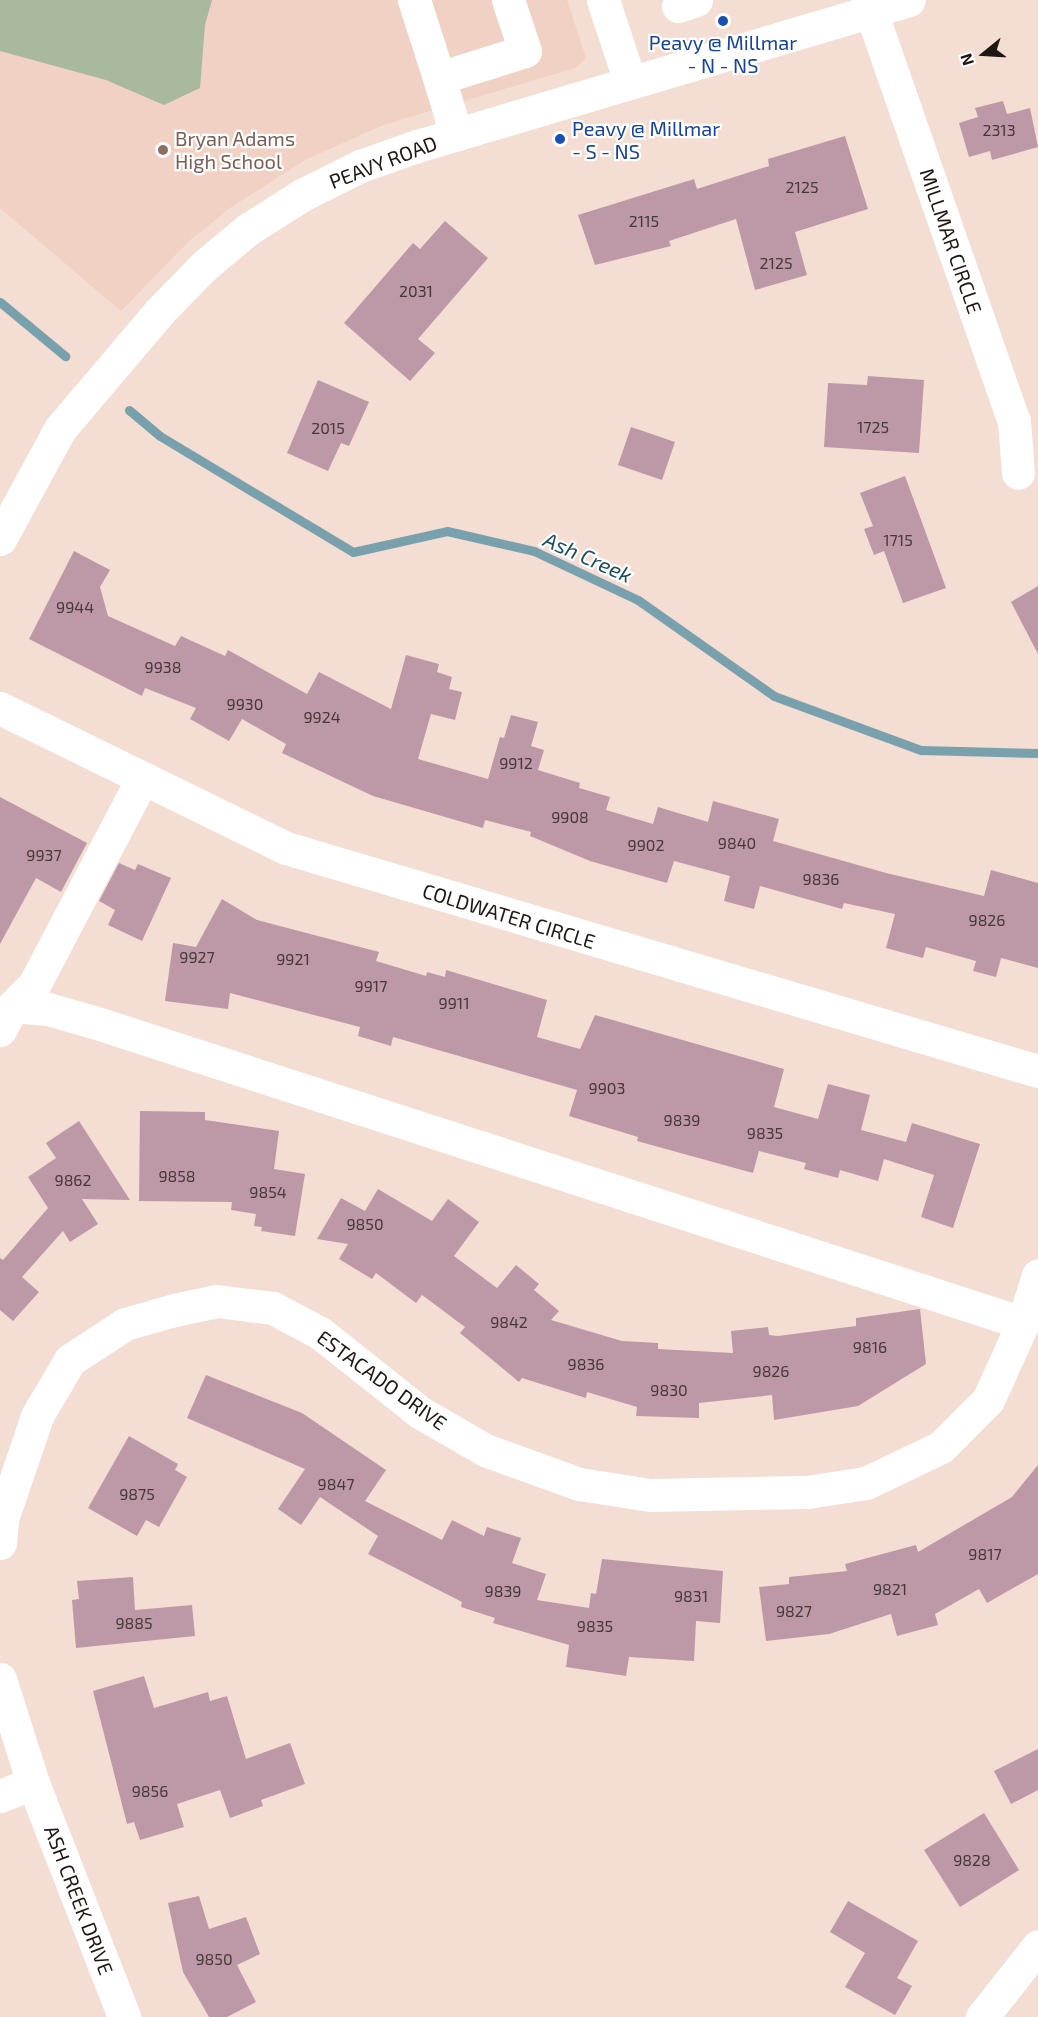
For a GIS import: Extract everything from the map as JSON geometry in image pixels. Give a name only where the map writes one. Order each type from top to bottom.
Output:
[{"type":"street","points":[[414,0],[456,134]]},
{"type":"street","points":[[439,78],[525,51],[508,0]]},
{"type":"street","points":[[603,0],[630,82]]},
{"type":"street","name":"PEAVY ROAD","points":[[0,539],[60,429],[160,312],[204,266],[247,230],[302,195],[360,166],[456,134],[630,82],[869,6],[909,0]]},
{"type":"street","name":"MILLMAR CIRCLE","points":[[869,6],[1014,421],[1018,473]]},
{"type":"street","name":"COLDWATER CIRCLE","points":[[0,708],[286,848],[1038,1071]]},
{"type":"street","points":[[6,1018],[34,985],[142,779]]},
{"type":"street","points":[[6,1018],[48,1009],[100,1024],[1023,1323]]},
{"type":"street","name":"ESTACADO DRIVE","points":[[0,1543],[2,1519],[37,1416],[70,1360],[125,1324],[185,1308],[217,1301],[273,1308],[320,1333],[421,1413],[485,1450],[579,1484],[650,1494],[807,1492],[866,1483],[942,1448],[988,1401],[1023,1323],[1038,1275]]},
{"type":"street","points":[[0,1679],[33,1783],[0,1796]]},
{"type":"street","name":"ASH CREEK DRIVE","points":[[33,1783],[124,2017]]},
{"type":"street","points":[[982,2017],[1038,1946]]},
{"type":"shaded area","name":"Bryan Adams High School","points":[[0,0],[567,0],[586,58],[575,68],[383,125],[305,160],[230,208],[189,241],[121,311],[0,208]]},
{"type":"green space","points":[[0,0],[212,0],[205,25],[200,88],[164,105],[106,80],[0,51]]},
{"type":"building","points":[[1003,101],[1007,114],[1030,108],[1038,147],[992,160],[990,151],[969,157],[959,123],[978,117],[975,108]]},
{"type":"building","points":[[845,136],[868,209],[795,232],[807,275],[755,290],[736,219],[669,241],[671,246],[595,265],[578,215],[694,179],[697,189],[769,166],[768,159]]},
{"type":"building","points":[[445,221],[488,258],[418,339],[435,353],[410,381],[344,323],[413,243],[420,249]]},
{"type":"building","points":[[868,376],[924,380],[919,453],[824,447],[828,383],[867,385]]},
{"type":"building","points":[[318,380],[369,402],[349,446],[341,443],[328,471],[287,453]]},
{"type":"building","points":[[631,427],[675,442],[662,480],[618,465]]},
{"type":"building","points":[[905,476],[946,588],[903,603],[884,551],[874,555],[864,529],[873,526],[860,493]]},
{"type":"building","points":[[74,551],[110,570],[100,587],[108,616],[175,646],[181,636],[225,656],[228,650],[307,694],[319,672],[391,709],[406,655],[439,664],[437,672],[452,677],[449,689],[462,692],[455,720],[431,714],[418,759],[488,779],[500,737],[504,738],[511,715],[538,722],[531,746],[544,750],[538,770],[580,783],[579,788],[610,797],[606,810],[653,824],[658,807],[708,822],[713,801],[779,819],[773,841],[886,873],[984,896],[991,870],[1038,883],[1038,968],[1001,958],[996,977],[973,971],[976,961],[926,947],[923,958],[886,948],[895,914],[844,903],[842,909],[760,886],[754,909],[724,901],[730,876],[674,861],[667,883],[590,861],[530,836],[531,832],[485,820],[483,828],[373,796],[282,753],[286,744],[242,719],[229,741],[190,719],[196,708],[145,688],[142,696],[29,639]]},
{"type":"building","points":[[1038,586],[1038,654],[1011,602]]},
{"type":"building","points":[[0,797],[87,843],[61,892],[36,878],[0,944]]},
{"type":"building","points":[[119,863],[135,870],[138,864],[171,878],[142,941],[108,925],[115,910],[99,901]]},
{"type":"building","points":[[222,899],[257,920],[379,952],[376,961],[426,976],[427,972],[445,977],[446,970],[547,1000],[537,1037],[580,1049],[595,1015],[784,1069],[774,1107],[818,1119],[828,1084],[870,1095],[861,1130],[906,1142],[912,1123],[980,1144],[953,1228],[921,1217],[934,1175],[884,1159],[878,1181],[840,1170],[838,1178],[804,1169],[806,1163],[759,1151],[753,1173],[637,1141],[638,1137],[569,1116],[577,1090],[393,1037],[391,1046],[358,1036],[360,1027],[230,993],[228,1009],[165,1001],[173,943],[196,947]]},
{"type":"building","points":[[140,1111],[205,1112],[205,1120],[279,1131],[274,1169],[305,1174],[295,1236],[261,1231],[262,1227],[254,1226],[256,1214],[231,1210],[232,1202],[139,1201]]},
{"type":"building","points":[[79,1121],[130,1200],[82,1199],[98,1224],[70,1242],[63,1231],[22,1277],[39,1292],[13,1321],[0,1310],[0,1258],[3,1260],[48,1208],[28,1177],[56,1158],[46,1143]]},
{"type":"building","points":[[378,1189],[432,1221],[448,1199],[479,1222],[454,1256],[497,1288],[516,1265],[539,1284],[534,1290],[559,1311],[551,1320],[622,1341],[658,1343],[658,1349],[733,1353],[731,1331],[768,1327],[769,1335],[778,1336],[856,1326],[856,1318],[920,1309],[926,1364],[858,1406],[774,1420],[772,1395],[699,1403],[699,1418],[636,1416],[637,1407],[587,1392],[586,1398],[522,1378],[519,1382],[460,1333],[465,1327],[422,1295],[416,1303],[376,1273],[372,1279],[339,1259],[348,1244],[317,1239],[341,1198],[365,1211]]},
{"type":"building","points":[[206,1375],[302,1413],[386,1470],[365,1501],[442,1540],[452,1520],[484,1536],[487,1527],[521,1538],[512,1563],[546,1574],[537,1600],[589,1608],[591,1593],[596,1594],[602,1559],[723,1571],[720,1623],[696,1621],[694,1661],[629,1657],[626,1676],[566,1667],[569,1645],[493,1623],[495,1618],[461,1607],[462,1602],[368,1554],[378,1536],[320,1497],[301,1525],[278,1509],[305,1469],[187,1418]]},
{"type":"building","points":[[129,1436],[178,1464],[175,1470],[187,1477],[159,1527],[146,1520],[137,1536],[88,1508]]},
{"type":"building","points":[[1038,1465],[1038,1574],[987,1603],[979,1589],[935,1614],[938,1625],[897,1636],[891,1614],[829,1634],[766,1641],[759,1587],[789,1584],[789,1577],[847,1571],[845,1564],[916,1545],[918,1552],[1012,1497]]},
{"type":"building","points":[[133,1577],[135,1610],[192,1605],[195,1636],[76,1648],[72,1600],[79,1599],[77,1581]]},
{"type":"building","points":[[144,1676],[154,1708],[208,1692],[210,1701],[227,1696],[246,1759],[290,1743],[305,1784],[261,1800],[263,1806],[230,1818],[220,1790],[177,1804],[184,1827],[140,1840],[134,1822],[127,1824],[93,1691]]},
{"type":"building","points":[[1038,1749],[1038,1790],[1011,1804],[994,1771]]},
{"type":"building","points":[[984,1813],[1019,1870],[960,1907],[924,1850]]},
{"type":"building","points":[[199,1896],[209,1929],[246,1917],[260,1954],[237,1965],[256,2002],[227,2017],[209,2017],[183,1972],[168,1903]]},
{"type":"building","points":[[848,1901],[918,1941],[897,1978],[912,1986],[895,2015],[845,1987],[865,1953],[830,1932]]},
{"type":"waterway","name":"Ash Creek","points":[[0,302],[65,356]]},
{"type":"waterway","name":"Ash Creek","points":[[129,410],[160,436],[353,552],[447,531],[534,551],[638,600],[774,696],[921,750],[1038,753]]},
{"type":"place","name":"Peavy @ Millmar - N - NS","points":[[723,21]]},
{"type":"place","name":"Peavy @ Millmar - S - NS","points":[[560,139]]},
{"type":"place","name":"Bryan Adams High School","points":[[163,150]]}]
